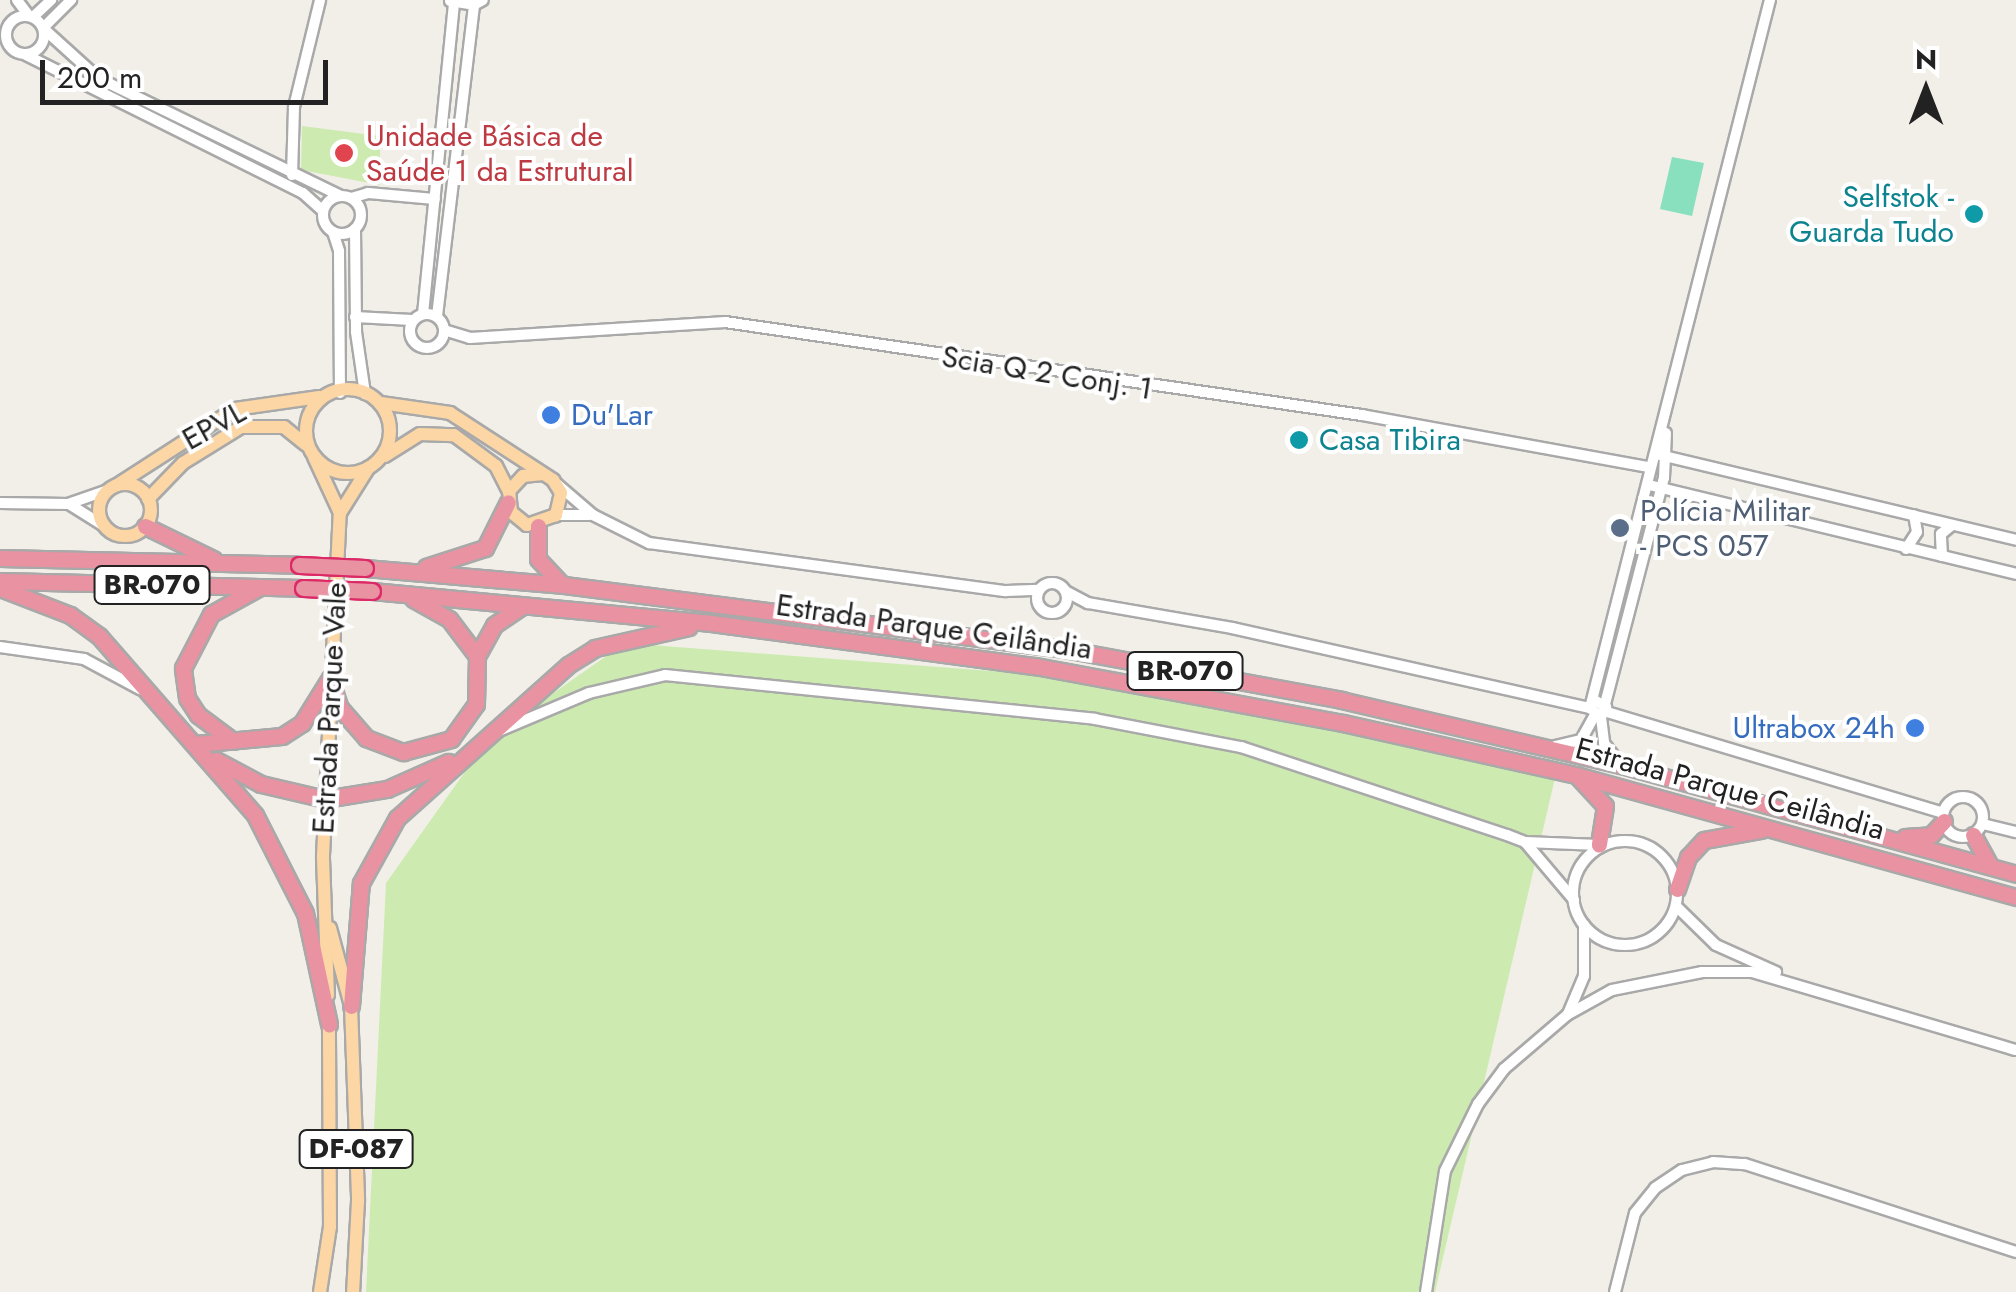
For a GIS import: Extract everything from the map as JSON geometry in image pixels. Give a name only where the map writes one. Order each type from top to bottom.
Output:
[{"type":"highway","points":[[399,570],[472,557],[500,530],[509,496]]},
{"type":"highway","points":[[146,526],[222,562]]},
{"type":"highway","points":[[538,526],[538,559],[564,586]]},
{"type":"highway","name":"Estrada Parque Ceilândia","points":[[0,558],[399,570],[564,586],[1060,648],[1340,700],[1621,765],[2016,874]]},
{"type":"highway","points":[[0,584],[70,615],[99,636],[195,744],[282,860],[305,913],[329,1024]]},
{"type":"highway","name":"Estrada Parque Ceilândia","points":[[0,584],[260,586],[400,594],[712,623],[1035,666],[1576,775],[2016,896]]},
{"type":"highway","points":[[233,741],[198,715],[187,698],[182,668],[210,614],[260,586]]},
{"type":"highway","points":[[400,594],[449,618],[477,656]]},
{"type":"highway","points":[[330,678],[340,708],[366,738],[418,751],[450,738],[470,718],[479,690],[477,656],[494,626],[522,606]]},
{"type":"highway","points":[[351,1006],[353,918],[378,847],[420,794],[596,648],[712,623]]},
{"type":"highway","points":[[195,744],[282,736],[302,723],[330,678]]},
{"type":"highway","points":[[195,744],[261,784],[325,799],[414,780],[494,733]]},
{"type":"highway","points":[[1576,775],[1605,806],[1600,845]]},
{"type":"highway","points":[[1876,834],[1931,836],[1943,817]]},
{"type":"highway","points":[[1677,889],[1688,857],[1704,840],[1723,832],[1775,829]]},
{"type":"highway","points":[[1978,829],[1989,864]]},
{"type":"main road","points":[[369,467],[344,472],[310,450],[307,413],[322,397],[365,394],[381,403],[450,413],[548,477],[561,493],[556,516],[538,526],[518,520],[496,466],[454,435],[420,434],[383,458]]},
{"type":"main road","name":"EPVL","points":[[113,488],[235,409],[322,397]]},
{"type":"main road","points":[[381,403],[392,431],[383,458]]},
{"type":"main road","name":"EPVL","points":[[148,499],[183,463],[241,427],[284,428],[310,450]]},
{"type":"main road","name":"Estrada Parque Vale","points":[[310,450],[340,513]]},
{"type":"main road","name":"DF-087","points":[[369,467],[383,458]]},
{"type":"main road","name":"Estrada Parque Vale","points":[[320,1292],[330,1227],[329,1024],[323,904],[330,678],[340,513],[369,467]]},
{"type":"main road","points":[[509,496],[523,476],[548,477]]},
{"type":"main road","points":[[137,487],[148,499],[146,526],[124,536],[104,526],[99,511],[113,488],[137,487]]},
{"type":"main road","name":"Estrada Parque Vale","points":[[323,904],[351,1006],[358,1201],[353,1292]]},
{"type":"street","points":[[17,0],[98,78],[292,175],[346,197],[361,213],[355,230],[355,316],[365,394]]},
{"type":"street","points":[[51,0],[31,16],[14,19],[2,35],[12,50],[304,194],[323,211],[339,251],[340,393]]},
{"type":"street","points":[[26,55],[43,43],[44,28],[71,0]]},
{"type":"street","points":[[292,175],[294,107],[320,0]]},
{"type":"street","points":[[1546,748],[1582,740],[1599,710],[1770,0]]},
{"type":"street","points":[[452,2],[478,3],[437,316],[444,330],[437,346],[425,348],[412,341],[435,199],[452,2]]},
{"type":"street","points":[[323,211],[346,197],[368,192],[435,199]]},
{"type":"street","points":[[333,232],[355,230]]},
{"type":"street","points":[[355,316],[415,321]]},
{"type":"street","points":[[356,332],[362,326],[437,316]]},
{"type":"street","name":"Scia Q 2 Conj. 1","points":[[444,330],[482,338],[725,322],[1078,379],[1376,418],[1649,467]]},
{"type":"street","points":[[1654,487],[1649,467],[1661,455]]},
{"type":"street","points":[[1661,455],[2016,540]]},
{"type":"street","points":[[548,477],[593,516],[625,535],[694,553],[1006,591],[1039,590],[1054,583],[1088,603],[1232,628],[1599,710],[1943,817],[1954,834],[1978,829],[2016,832]]},
{"type":"street","points":[[1654,487],[2016,574]]},
{"type":"street","name":"EPVL","points":[[0,503],[68,504],[113,488]]},
{"type":"street","points":[[68,504],[104,526]]},
{"type":"street","points":[[1906,549],[1917,532],[1914,515]]},
{"type":"street","points":[[556,516],[593,516]]},
{"type":"street","points":[[1942,556],[1941,534],[1952,525]]},
{"type":"street","points":[[1039,590],[1040,606]]},
{"type":"street","points":[[1006,591],[1049,612],[1088,603]]},
{"type":"street","points":[[1064,607],[1067,592]]},
{"type":"street","points":[[0,647],[84,659],[155,700]]},
{"type":"street","points":[[494,733],[629,681],[707,674],[1095,719],[1241,747],[1525,842],[1648,846],[1666,861],[1677,889],[1677,907],[1657,934],[1632,944],[1606,940],[1584,924]]},
{"type":"street","points":[[1599,710],[1604,743],[1621,765]]},
{"type":"street","points":[[1943,817],[1957,797],[1971,799],[1983,813],[1978,829]]},
{"type":"street","points":[[1525,842],[1574,900],[1584,924],[1584,976],[1567,1015]]},
{"type":"street","points":[[1574,900],[1577,874],[1600,845]]},
{"type":"street","points":[[1677,907],[1716,945],[1800,982]]},
{"type":"street","points":[[1426,1292],[1438,1202],[1457,1141],[1504,1069],[1567,1015],[1612,990],[1702,972],[1752,972],[1800,982],[2016,1050]]},
{"type":"street","points":[[1615,1292],[1635,1213],[1655,1188],[1713,1162],[1745,1164],[2015,1252]]},
{"type":"green space","name":"Unidade Básica de Saúde 1 da Estrutural","points":[[302,126],[380,136],[380,185],[301,170]]},
{"type":"green space","points":[[1672,157],[1704,163],[1692,216],[1660,209]]},
{"type":"green space","points":[[625,643],[1109,680],[1559,761],[1435,1292],[366,1292],[386,883],[489,738]]},
{"type":"place","name":"Unidade Básica de Saúde 1 da Estrutural","points":[[344,153]]},
{"type":"place","name":"Selfstok - Guarda Tudo","points":[[1974,214]]},
{"type":"place","name":"Du'Lar","points":[[551,415]]},
{"type":"place","name":"Casa Tibira","points":[[1299,440]]},
{"type":"place","name":"Polícia Militar - PCS 057","points":[[1620,528]]},
{"type":"place","name":"Ultrabox 24h","points":[[1915,728]]}]
